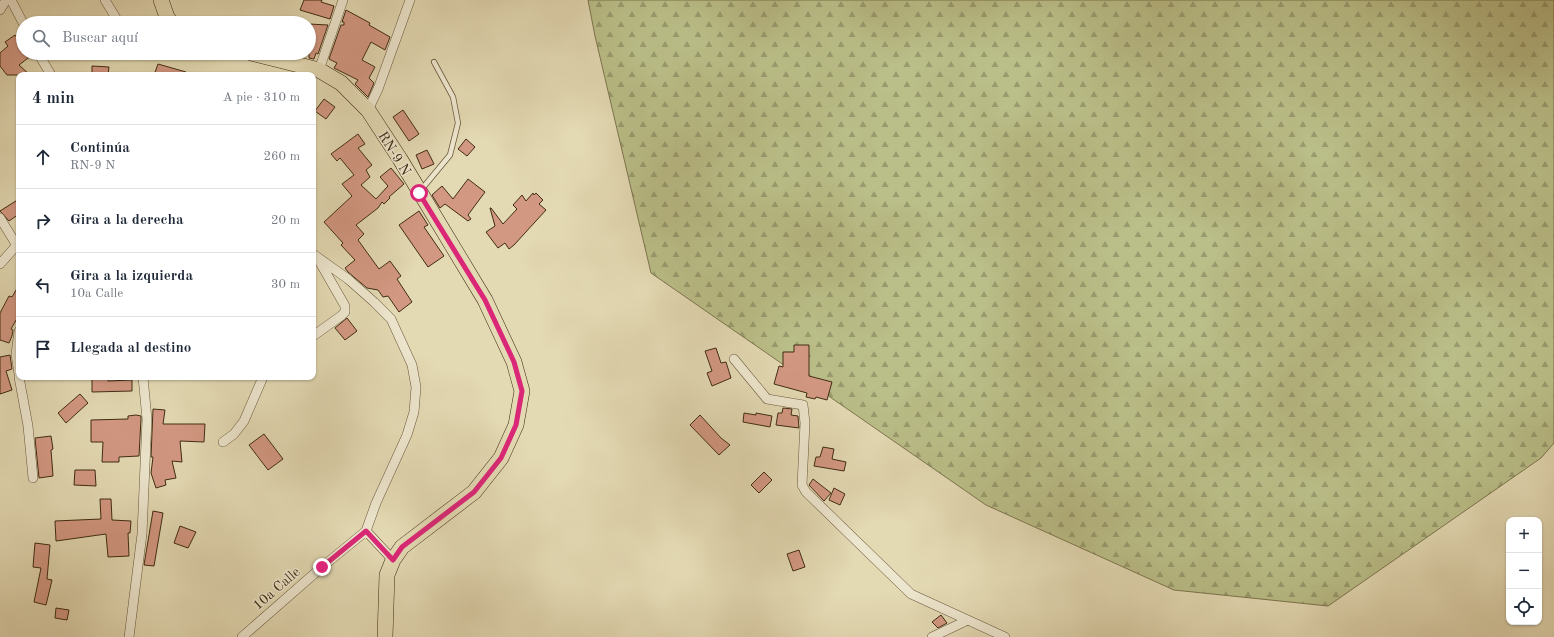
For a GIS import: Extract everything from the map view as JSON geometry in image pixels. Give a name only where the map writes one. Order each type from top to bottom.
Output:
[{"type":"main road","points":[[161,0],[166,16]]},
{"type":"main road","name":"RN-9 N","points":[[279,60],[319,70],[341,83],[368,110],[400,159],[419,193],[485,300],[514,362],[522,391],[516,425],[501,458],[474,492],[402,547],[393,560],[387,575],[385,637]]},
{"type":"street","points":[[0,10],[6,0]]},
{"type":"street","points":[[11,0],[19,16]]},
{"type":"street","points":[[105,0],[110,4],[116,16]]},
{"type":"street","points":[[319,70],[343,0]]},
{"type":"street","points":[[368,110],[378,89],[410,0]]},
{"type":"street","points":[[42,60],[49,72]]},
{"type":"street","points":[[0,218],[16,244]]},
{"type":"street","points":[[0,264],[16,249]]},
{"type":"street","points":[[316,256],[353,284],[391,319],[412,365],[416,387],[414,412],[407,435],[376,503],[366,531],[393,560]]},
{"type":"street","points":[[316,258],[345,306],[345,312],[316,334]]},
{"type":"street","points":[[734,359],[767,399],[803,405],[805,423],[802,484],[806,492],[904,589],[911,594],[1005,637]]},
{"type":"street","points":[[20,380],[28,426],[33,478]]},
{"type":"street","points":[[129,637],[142,534],[148,419],[144,380]]},
{"type":"street","points":[[223,442],[234,434],[244,422],[263,380]]},
{"type":"street","name":"10a Calle","points":[[242,637],[322,567],[366,531]]},
{"type":"street","points":[[932,637],[968,620]]},
{"type":"lane","points":[[419,193],[450,155],[458,123],[453,97],[434,62]]},
{"type":"green space","points":[[588,0],[1554,0],[1554,443],[1541,458],[1328,606],[1174,590],[986,505],[651,273],[595,36]]},
{"type":"building","points":[[304,0],[322,0],[321,2],[334,6],[330,19],[300,10]]},
{"type":"building","points":[[346,10],[370,23],[369,25],[390,37],[385,50],[371,42],[362,60],[375,67],[369,78],[374,83],[368,97],[355,84],[358,80],[334,68],[337,63],[329,59],[341,25],[344,25],[344,22],[342,22]]},
{"type":"building","points":[[316,24],[328,25],[318,54],[316,53]]},
{"type":"building","points":[[15,35],[16,60],[26,60],[19,65],[27,72],[16,72],[16,75],[7,75],[0,66],[0,53],[8,46],[5,42]]},
{"type":"building","points":[[158,64],[186,72],[155,72]]},
{"type":"building","points":[[92,66],[109,67],[108,72],[92,72]]},
{"type":"building","points":[[324,99],[335,107],[326,119],[316,112]]},
{"type":"building","points":[[403,110],[419,134],[409,141],[393,117]]},
{"type":"building","points":[[358,134],[365,144],[358,148],[372,165],[366,170],[370,177],[361,185],[376,199],[388,186],[380,177],[391,168],[404,184],[389,197],[390,198],[384,204],[382,202],[378,208],[356,225],[364,234],[358,240],[379,269],[390,261],[401,276],[397,279],[412,302],[399,312],[388,296],[383,297],[378,290],[367,288],[348,272],[345,268],[355,260],[341,245],[343,243],[324,222],[352,196],[342,184],[354,175],[340,158],[337,161],[331,154]]},
{"type":"building","points":[[466,139],[475,147],[467,156],[458,149]]},
{"type":"building","points":[[427,150],[434,164],[422,169],[416,155]]},
{"type":"building","points":[[468,179],[485,192],[468,215],[471,219],[468,221],[445,204],[440,208],[432,195],[442,186],[453,199]]},
{"type":"building","points":[[533,193],[534,195],[536,193],[543,200],[539,204],[546,210],[509,249],[505,243],[498,248],[486,232],[495,226],[490,208],[503,224],[517,209],[513,205],[522,195],[526,201]]},
{"type":"building","points":[[16,201],[16,216],[9,221],[0,211]]},
{"type":"building","points":[[419,211],[428,225],[424,227],[444,256],[428,267],[399,225]]},
{"type":"building","points":[[16,290],[16,320],[11,329],[13,330],[9,343],[0,340],[0,313],[9,296],[12,297]]},
{"type":"building","points":[[347,318],[357,331],[345,340],[335,328]]},
{"type":"building","points":[[794,345],[809,345],[809,376],[832,382],[827,400],[816,397],[815,399],[806,397],[807,393],[774,384],[779,366],[783,367],[783,352],[794,352]]},
{"type":"building","points":[[716,348],[721,363],[726,362],[731,378],[712,386],[707,373],[712,371],[705,351]]},
{"type":"building","points":[[10,355],[12,369],[6,371],[12,390],[0,394],[0,357]]},
{"type":"building","points":[[92,380],[132,380],[132,391],[92,392]]},
{"type":"building","points":[[80,394],[88,403],[66,423],[58,413]]},
{"type":"building","points":[[783,408],[792,409],[791,415],[798,416],[799,428],[776,425],[778,413],[782,413]]},
{"type":"building","points":[[153,409],[165,410],[163,424],[205,424],[204,442],[180,441],[182,462],[172,461],[176,478],[165,480],[166,485],[156,488],[151,473],[153,457],[151,457]]},
{"type":"building","points":[[744,413],[756,415],[756,413],[772,416],[770,427],[743,422]]},
{"type":"building","points":[[700,415],[721,438],[730,445],[719,455],[690,425]]},
{"type":"building","points":[[128,416],[141,416],[139,456],[119,457],[119,462],[102,462],[103,442],[91,442],[91,420],[128,419]]},
{"type":"building","points":[[264,434],[283,459],[268,470],[249,445]]},
{"type":"building","points":[[51,436],[53,449],[51,450],[53,476],[39,478],[35,438]]},
{"type":"building","points":[[823,447],[834,449],[832,459],[846,462],[844,471],[814,466],[816,457],[820,457]]},
{"type":"building","points":[[75,470],[95,470],[96,486],[74,485]]},
{"type":"building","points":[[764,472],[772,480],[759,493],[751,485]]},
{"type":"building","points":[[813,479],[831,493],[824,501],[809,485]]},
{"type":"building","points":[[834,488],[845,494],[840,505],[829,500]]},
{"type":"building","points":[[100,499],[111,499],[112,520],[131,521],[130,533],[128,533],[129,556],[108,557],[106,534],[56,541],[55,521],[101,519]]},
{"type":"building","points":[[153,511],[163,513],[154,566],[144,565]]},
{"type":"building","points":[[180,526],[196,532],[188,548],[174,543]]},
{"type":"building","points":[[35,543],[50,545],[47,579],[52,580],[46,605],[34,602],[41,568],[33,567]]},
{"type":"building","points":[[799,550],[805,567],[793,571],[787,554]]},
{"type":"building","points":[[56,608],[69,610],[67,620],[55,618]]},
{"type":"building","points":[[941,615],[947,623],[938,628],[932,622]]},
{"type":"route","points":[[322,567],[366,531],[393,560],[402,547],[474,492],[501,458],[516,425],[522,391],[514,362],[485,300],[419,193]]}]
